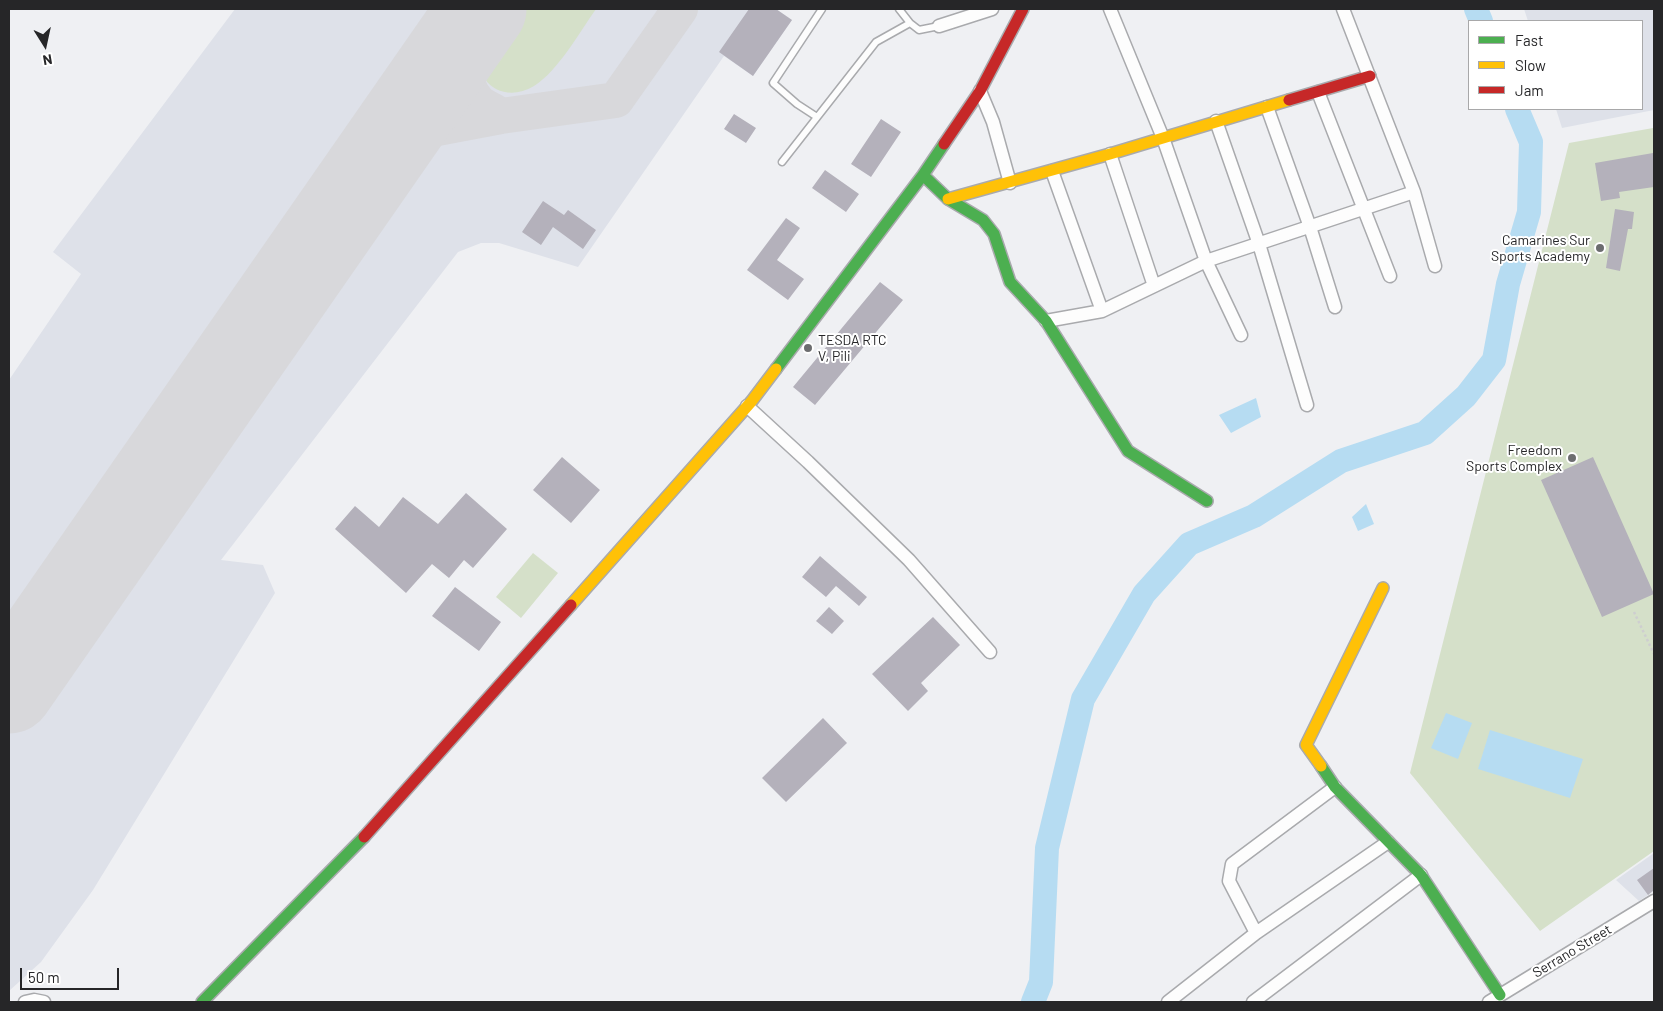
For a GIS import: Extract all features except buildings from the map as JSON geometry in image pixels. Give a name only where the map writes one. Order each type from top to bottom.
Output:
[{"type":"street","points":[[938,26],[992,9]]},
{"type":"street","points":[[202,1002],[369,832],[747,406],[923,175],[980,91],[1023,9]]},
{"type":"street","points":[[1110,9],[1163,138],[1206,261],[1241,335]]},
{"type":"street","points":[[1343,9],[1414,192],[1435,266]]},
{"type":"street","points":[[948,199],[1052,171],[1370,76]]},
{"type":"street","points":[[980,91],[993,122],[1010,183]]},
{"type":"street","points":[[1318,92],[1390,276]]},
{"type":"street","points":[[1267,107],[1310,227],[1335,306]]},
{"type":"street","points":[[1216,121],[1259,244],[1307,404]]},
{"type":"street","points":[[1110,154],[1154,286]]},
{"type":"street","points":[[1052,171],[1102,311]]},
{"type":"street","points":[[923,175],[948,199],[983,220],[994,234],[1010,282],[1046,321],[1128,451],[1207,501]]},
{"type":"street","points":[[1046,321],[1102,311],[1206,261],[1414,192]]},
{"type":"street","points":[[747,406],[909,560],[990,652]]},
{"type":"street","points":[[1383,588],[1306,745],[1334,787],[1421,875],[1495,999]]},
{"type":"street","points":[[1256,933],[1229,881],[1232,864],[1334,787]]},
{"type":"street","points":[[1168,1002],[1256,933],[1388,842]]},
{"type":"street","points":[[1253,1002],[1421,875]]},
{"type":"street","name":"Serrano Street","points":[[1495,999],[1654,900]]},
{"type":"street","points":[[25,1002],[34,1000],[44,1002]]},
{"type":"lane","points":[[817,117],[797,104],[773,83],[822,9]]},
{"type":"lane","points":[[899,9],[910,23],[919,30],[938,26]]},
{"type":"lane","points":[[782,162],[876,42],[910,23]]},
{"type":"path","points":[[1634,612],[1654,654]]},
{"type":"shaded area","points":[[235,9],[776,9],[792,20],[753,76],[724,56],[578,267],[499,243],[481,243],[458,252],[221,560],[263,565],[275,593],[93,890],[41,962],[9,991],[9,380],[81,274],[53,252]]},
{"type":"shaded area","points":[[1524,9],[1654,9],[1654,110],[1562,128],[1556,110],[1643,110],[1643,20],[1528,20]]},
{"type":"shaded area","points":[[1654,853],[1654,891],[1639,901],[1616,880]]},
{"type":"green space","points":[[510,9],[596,9],[568,51],[543,79],[534,86],[511,93],[501,91],[485,79],[481,70],[480,59],[483,47],[491,33]]},
{"type":"green space","name":"Freedom Sports Complex","points":[[1653,128],[1654,851],[1540,931],[1410,773],[1569,143]]},
{"type":"green space","points":[[533,553],[558,573],[521,618],[496,597]]},
{"type":"water","points":[[1256,398],[1261,417],[1231,433],[1219,415]]},
{"type":"water","points":[[1366,504],[1374,524],[1358,531],[1352,517]]},
{"type":"water","points":[[1446,713],[1472,723],[1458,759],[1431,748]]},
{"type":"water","points":[[1490,730],[1583,759],[1570,798],[1478,769]]},
{"type":"waterway","points":[[1476,9],[1481,20]]},
{"type":"waterway","points":[[1033,1002],[1041,982],[1047,848],[1083,699],[1144,594],[1189,544],[1254,516],[1341,461],[1425,433],[1466,396],[1494,360],[1508,284],[1529,212],[1531,142],[1517,110]]},
{"type":"taxiway","points":[[395,136],[501,116],[616,100],[680,9]]},
{"type":"taxiway","points":[[467,31],[465,68],[468,86],[478,102],[501,116]]},
{"type":"runway","points":[[9,689],[482,9]]},
{"type":"traffic: fast","points":[[776,369],[923,175],[944,144]]},
{"type":"traffic: fast","points":[[923,175],[948,199],[983,220],[994,234],[1010,282],[1046,321],[1128,451],[1207,501]]},
{"type":"traffic: fast","points":[[1321,766],[1335,787],[1421,875],[1500,995]]},
{"type":"traffic: fast","points":[[202,1002],[364,837]]},
{"type":"traffic: slow","points":[[948,199],[1110,154],[1289,100]]},
{"type":"traffic: slow","points":[[571,605],[751,402],[776,369]]},
{"type":"traffic: slow","points":[[1321,766],[1306,745],[1383,588]]},
{"type":"traffic: jam","points":[[944,144],[980,91],[1023,9]]},
{"type":"traffic: jam","points":[[1289,100],[1370,76]]},
{"type":"traffic: jam","points":[[364,837],[571,605]]},
{"type":"place","name":"Camarines Sur Sports Academy","points":[[1600,248]]},
{"type":"place","name":"TESDA RTC V, Pili","points":[[808,348]]},
{"type":"place","name":"Freedom Sports Complex","points":[[1572,458]]}]
